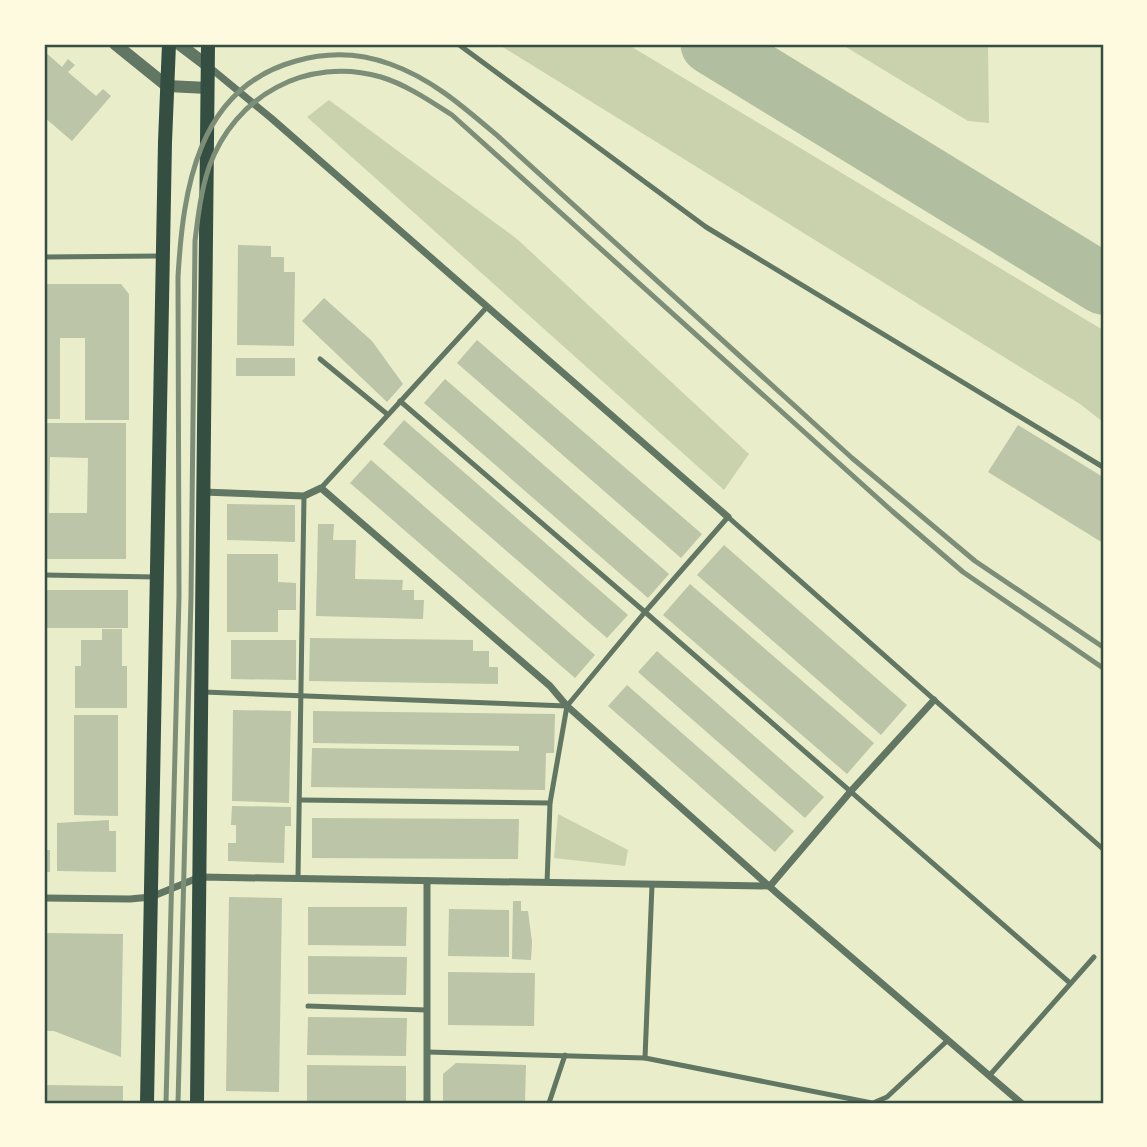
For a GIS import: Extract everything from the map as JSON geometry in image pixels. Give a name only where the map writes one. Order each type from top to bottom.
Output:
[{"type":"main road","points":[[147,1103],[169,44]]},
{"type":"main road","points":[[197,1103],[208,44]]},
{"type":"street","points":[[115,44],[167,86],[208,88]]},
{"type":"street","points":[[179,44],[271,118],[728,517]]},
{"type":"street","points":[[203,492],[304,496],[321,488],[550,685],[567,706],[770,887],[1021,1103]]},
{"type":"street","points":[[770,887],[851,791],[934,700]]},
{"type":"street","points":[[44,898],[151,897],[200,877],[770,887]]},
{"type":"street","points":[[427,881],[427,1103]]},
{"type":"lane","points":[[458,44],[706,227],[1103,467]]},
{"type":"lane","points":[[44,257],[163,256]]},
{"type":"lane","points":[[321,488],[487,307]]},
{"type":"lane","points":[[320,359],[387,414]]},
{"type":"lane","points":[[400,401],[1070,983]]},
{"type":"lane","points":[[298,878],[304,496]]},
{"type":"lane","points":[[547,883],[550,803],[567,706],[728,517],[1103,849]]},
{"type":"lane","points":[[44,575],[157,577]]},
{"type":"lane","points":[[202,692],[567,706]]},
{"type":"lane","points":[[301,800],[550,803]]},
{"type":"lane","points":[[645,1058],[652,885]]},
{"type":"lane","points":[[989,1076],[1094,957]]},
{"type":"lane","points":[[308,1006],[427,1010]]},
{"type":"lane","points":[[427,1052],[645,1058],[873,1103],[887,1097],[948,1040]]},
{"type":"lane","points":[[549,1103],[565,1055]]},
{"type":"green space","points":[[498,44],[627,44],[1103,330],[1103,422],[1080,404]]},
{"type":"green space","points":[[841,44],[988,44],[989,123],[968,121]]},
{"type":"green space","points":[[329,100],[517,239],[749,454],[724,490],[307,117]]},
{"type":"green space","points":[[558,814],[628,850],[625,866],[554,858]]},
{"type":"building","points":[[44,51],[62,67],[68,59],[75,65],[68,72],[96,96],[103,89],[111,96],[72,141],[44,117]]},
{"type":"building","points":[[238,245],[271,246],[271,257],[284,257],[284,272],[295,272],[294,346],[237,345]]},
{"type":"building","points":[[44,284],[121,284],[129,294],[129,420],[85,420],[85,338],[60,338],[60,419],[44,419]]},
{"type":"building","points":[[324,298],[372,341],[403,384],[387,402],[302,321]]},
{"type":"building","points":[[477,340],[702,534],[681,558],[457,363]]},
{"type":"building","points":[[236,358],[295,358],[295,376],[236,376]]},
{"type":"building","points":[[445,379],[669,574],[648,598],[424,403]]},
{"type":"building","points":[[404,420],[628,615],[607,638],[383,444]]},
{"type":"building","points":[[44,423],[126,423],[126,559],[44,559]],"holes":[[[50,457],[88,458],[87,513],[49,513]]]},
{"type":"building","points":[[1018,425],[1103,477],[1103,543],[988,472]]},
{"type":"building","points":[[371,460],[595,655],[575,678],[350,483]]},
{"type":"building","points":[[227,504],[295,505],[295,542],[227,540]]},
{"type":"building","points":[[318,524],[334,524],[333,540],[356,540],[355,579],[403,580],[402,590],[414,590],[414,600],[424,600],[423,619],[316,616]]},
{"type":"building","points":[[724,545],[907,705],[881,735],[697,575]]},
{"type":"building","points":[[227,554],[278,554],[278,582],[296,583],[296,610],[278,610],[278,632],[227,632]]},
{"type":"building","points":[[690,584],[874,743],[847,774],[663,615]]},
{"type":"building","points":[[44,590],[128,590],[128,628],[44,628]]},
{"type":"building","points":[[102,629],[122,629],[122,666],[127,666],[127,708],[75,708],[75,666],[81,666],[81,640],[102,640]]},
{"type":"building","points":[[310,638],[473,640],[473,651],[489,651],[489,667],[498,667],[498,684],[309,681]]},
{"type":"building","points":[[231,640],[296,640],[296,680],[231,679]]},
{"type":"building","points":[[657,651],[824,797],[805,818],[638,672]]},
{"type":"building","points":[[627,685],[794,831],[775,852],[608,706]]},
{"type":"building","points":[[233,710],[291,711],[289,803],[232,801]]},
{"type":"building","points":[[313,711],[555,714],[554,753],[546,753],[545,790],[311,787],[312,748],[519,751],[519,746],[313,743]]},
{"type":"building","points":[[74,715],[118,715],[118,816],[74,815]]},
{"type":"building","points":[[232,806],[291,807],[291,826],[285,826],[284,863],[228,861],[228,843],[236,843],[236,825],[231,825]]},
{"type":"building","points":[[312,818],[519,819],[518,859],[312,858]]},
{"type":"building","points":[[109,820],[109,831],[116,831],[116,872],[57,871],[57,823]]},
{"type":"building","points":[[44,850],[50,850],[50,872],[44,872]]},
{"type":"building","points":[[229,897],[282,898],[279,1092],[226,1091]]},
{"type":"building","points":[[513,901],[521,901],[521,911],[528,911],[531,960],[512,959]]},
{"type":"building","points":[[308,907],[407,907],[406,946],[308,945]]},
{"type":"building","points":[[449,909],[509,910],[509,957],[448,956]]},
{"type":"building","points":[[44,933],[123,934],[121,1057],[54,1031],[44,1031]]},
{"type":"building","points":[[308,956],[407,957],[406,995],[308,994]]},
{"type":"building","points":[[448,972],[535,973],[534,1026],[448,1025]]},
{"type":"building","points":[[308,1017],[407,1018],[406,1056],[307,1055]]},
{"type":"building","points":[[456,1063],[526,1065],[525,1103],[443,1103],[443,1074]]},
{"type":"building","points":[[307,1065],[406,1066],[406,1103],[307,1103]]},
{"type":"building","points":[[44,1085],[123,1086],[123,1103],[44,1103]]},
{"type":"taxiway","points":[[711,44],[1103,284]]},
{"type":"railway","points":[[166,1103],[179,597],[180,244],[191,178],[202,146],[216,118],[237,94],[263,74],[308,58],[343,55],[390,64],[435,87],[500,138],[852,458],[975,561],[1103,647]]},
{"type":"railway","points":[[178,1103],[191,597],[195,241],[206,176],[221,142],[236,120],[255,101],[277,87],[301,77],[327,72],[353,72],[400,84],[452,115],[963,572],[1103,668]]}]
